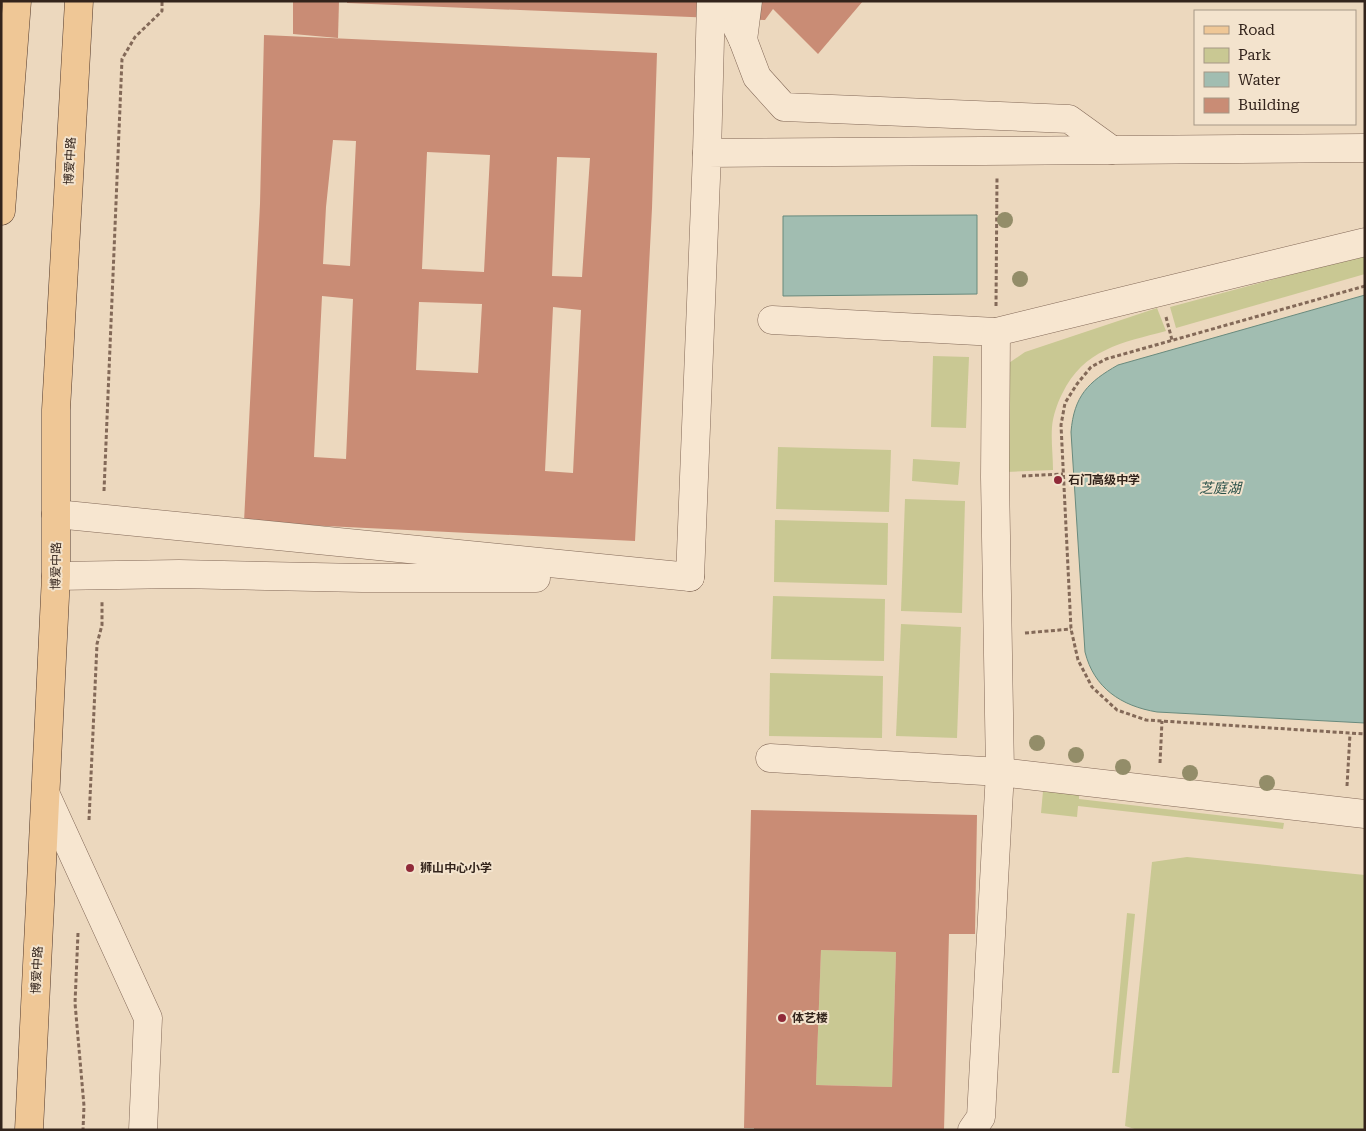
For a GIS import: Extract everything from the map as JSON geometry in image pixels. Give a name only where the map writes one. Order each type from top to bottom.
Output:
[{"type":"main road","points":[[1,211],[17,1]]},
{"type":"main road","name":"博爱中路","points":[[29,1130],[56,576],[56,410],[79,1]]},
{"type":"street","points":[[690,577],[707,153],[710,1]]},
{"type":"street","points":[[726,1],[726,5],[743,40],[757,77],[784,107],[1069,119],[1112,150]]},
{"type":"street","points":[[743,40],[748,1]]},
{"type":"street","points":[[707,153],[1365,148]]},
{"type":"street","points":[[772,320],[996,332],[1365,242]]},
{"type":"street","points":[[981,1126],[1000,772],[995,477],[996,332]]},
{"type":"street","points":[[56,514],[690,577]]},
{"type":"street","points":[[56,576],[179,574],[362,578],[690,577]]},
{"type":"street","points":[[770,758],[1000,772],[1356,813]]},
{"type":"street","points":[[46,795],[148,1018],[143,1130]]},
{"type":"path","points":[[104,496],[122,59],[136,37],[162,11],[162,1]]},
{"type":"path","points":[[996,332],[997,174]]},
{"type":"path","points":[[1365,286],[1106,359],[1091,367],[1077,384],[1065,403],[1061,425],[1072,629],[1078,660],[1092,687],[1117,710],[1146,720],[1365,734]]},
{"type":"path","points":[[995,477],[1064,474]]},
{"type":"path","points":[[89,826],[97,644],[102,625]]},
{"type":"path","points":[[997,635],[1072,629]]},
{"type":"path","points":[[1158,790],[1162,721]]},
{"type":"path","points":[[1350,734],[1356,813]]},
{"type":"path","points":[[78,930],[75,1003],[84,1106],[83,1130]]},
{"type":"green space","points":[[1365,255],[1365,274],[1176,328],[1170,307]]},
{"type":"green space","points":[[1157,308],[1166,331],[1119,344],[1105,350],[1081,367],[1071,379],[1060,398],[1053,419],[1053,470],[1006,472],[1006,365],[1025,352]]},
{"type":"green space","points":[[933,356],[969,357],[966,428],[931,427]]},
{"type":"green space","points":[[778,447],[891,450],[889,512],[776,509]]},
{"type":"green space","points":[[913,459],[960,462],[958,485],[912,481]]},
{"type":"green space","points":[[905,499],[965,501],[962,613],[901,611]]},
{"type":"green space","points":[[775,520],[888,523],[887,585],[774,582]]},
{"type":"green space","points":[[773,596],[885,599],[884,661],[771,659]]},
{"type":"green space","points":[[901,624],[961,627],[957,738],[896,736]]},
{"type":"green space","points":[[770,673],[883,676],[882,738],[769,736]]},
{"type":"green space","points":[[1043,791],[1079,794],[1079,799],[1284,823],[1283,829],[1078,806],[1077,817],[1041,813]]},
{"type":"green space","points":[[1187,857],[1365,875],[1365,1130],[1138,1130],[1125,1126],[1152,862]]},
{"type":"green space","points":[[1127,913],[1135,914],[1119,1073],[1112,1073]]},
{"type":"green space","points":[[821,950],[896,952],[892,1087],[816,1085]]},
{"type":"water","points":[[977,215],[977,294],[783,296],[783,216]]},
{"type":"water","name":"芝庭湖","points":[[1365,295],[1365,723],[1157,712],[1121,700],[1102,685],[1095,676],[1085,652],[1071,432],[1075,409],[1079,399],[1091,384],[1118,365]]},
{"type":"building","points":[[293,1],[339,1],[338,38],[293,34]]},
{"type":"building","points":[[347,1],[863,1],[818,54],[773,9],[765,20],[347,3]]},
{"type":"building","points":[[264,35],[657,53],[652,208],[635,541],[244,522],[260,204]],"holes":[[[333,140],[356,141],[350,266],[323,264],[326,207]],[[427,152],[490,155],[484,272],[422,269]],[[557,157],[590,158],[582,277],[552,276]],[[322,296],[353,299],[346,459],[314,457]],[[419,302],[482,304],[478,373],[416,370]],[[553,307],[581,310],[573,473],[545,471]]]},
{"type":"building","name":"体艺楼","points":[[751,810],[977,815],[975,934],[949,934],[944,1130],[754,1130],[754,1128],[744,1128]],"holes":[[[821,950],[896,952],[892,1087],[816,1085]]]},
{"type":"place","name":"石门高级中学","points":[[1058,480]]},
{"type":"place","name":"狮山中心小学","points":[[410,868]]},
{"type":"place","name":"体艺楼","points":[[782,1018]]}]
